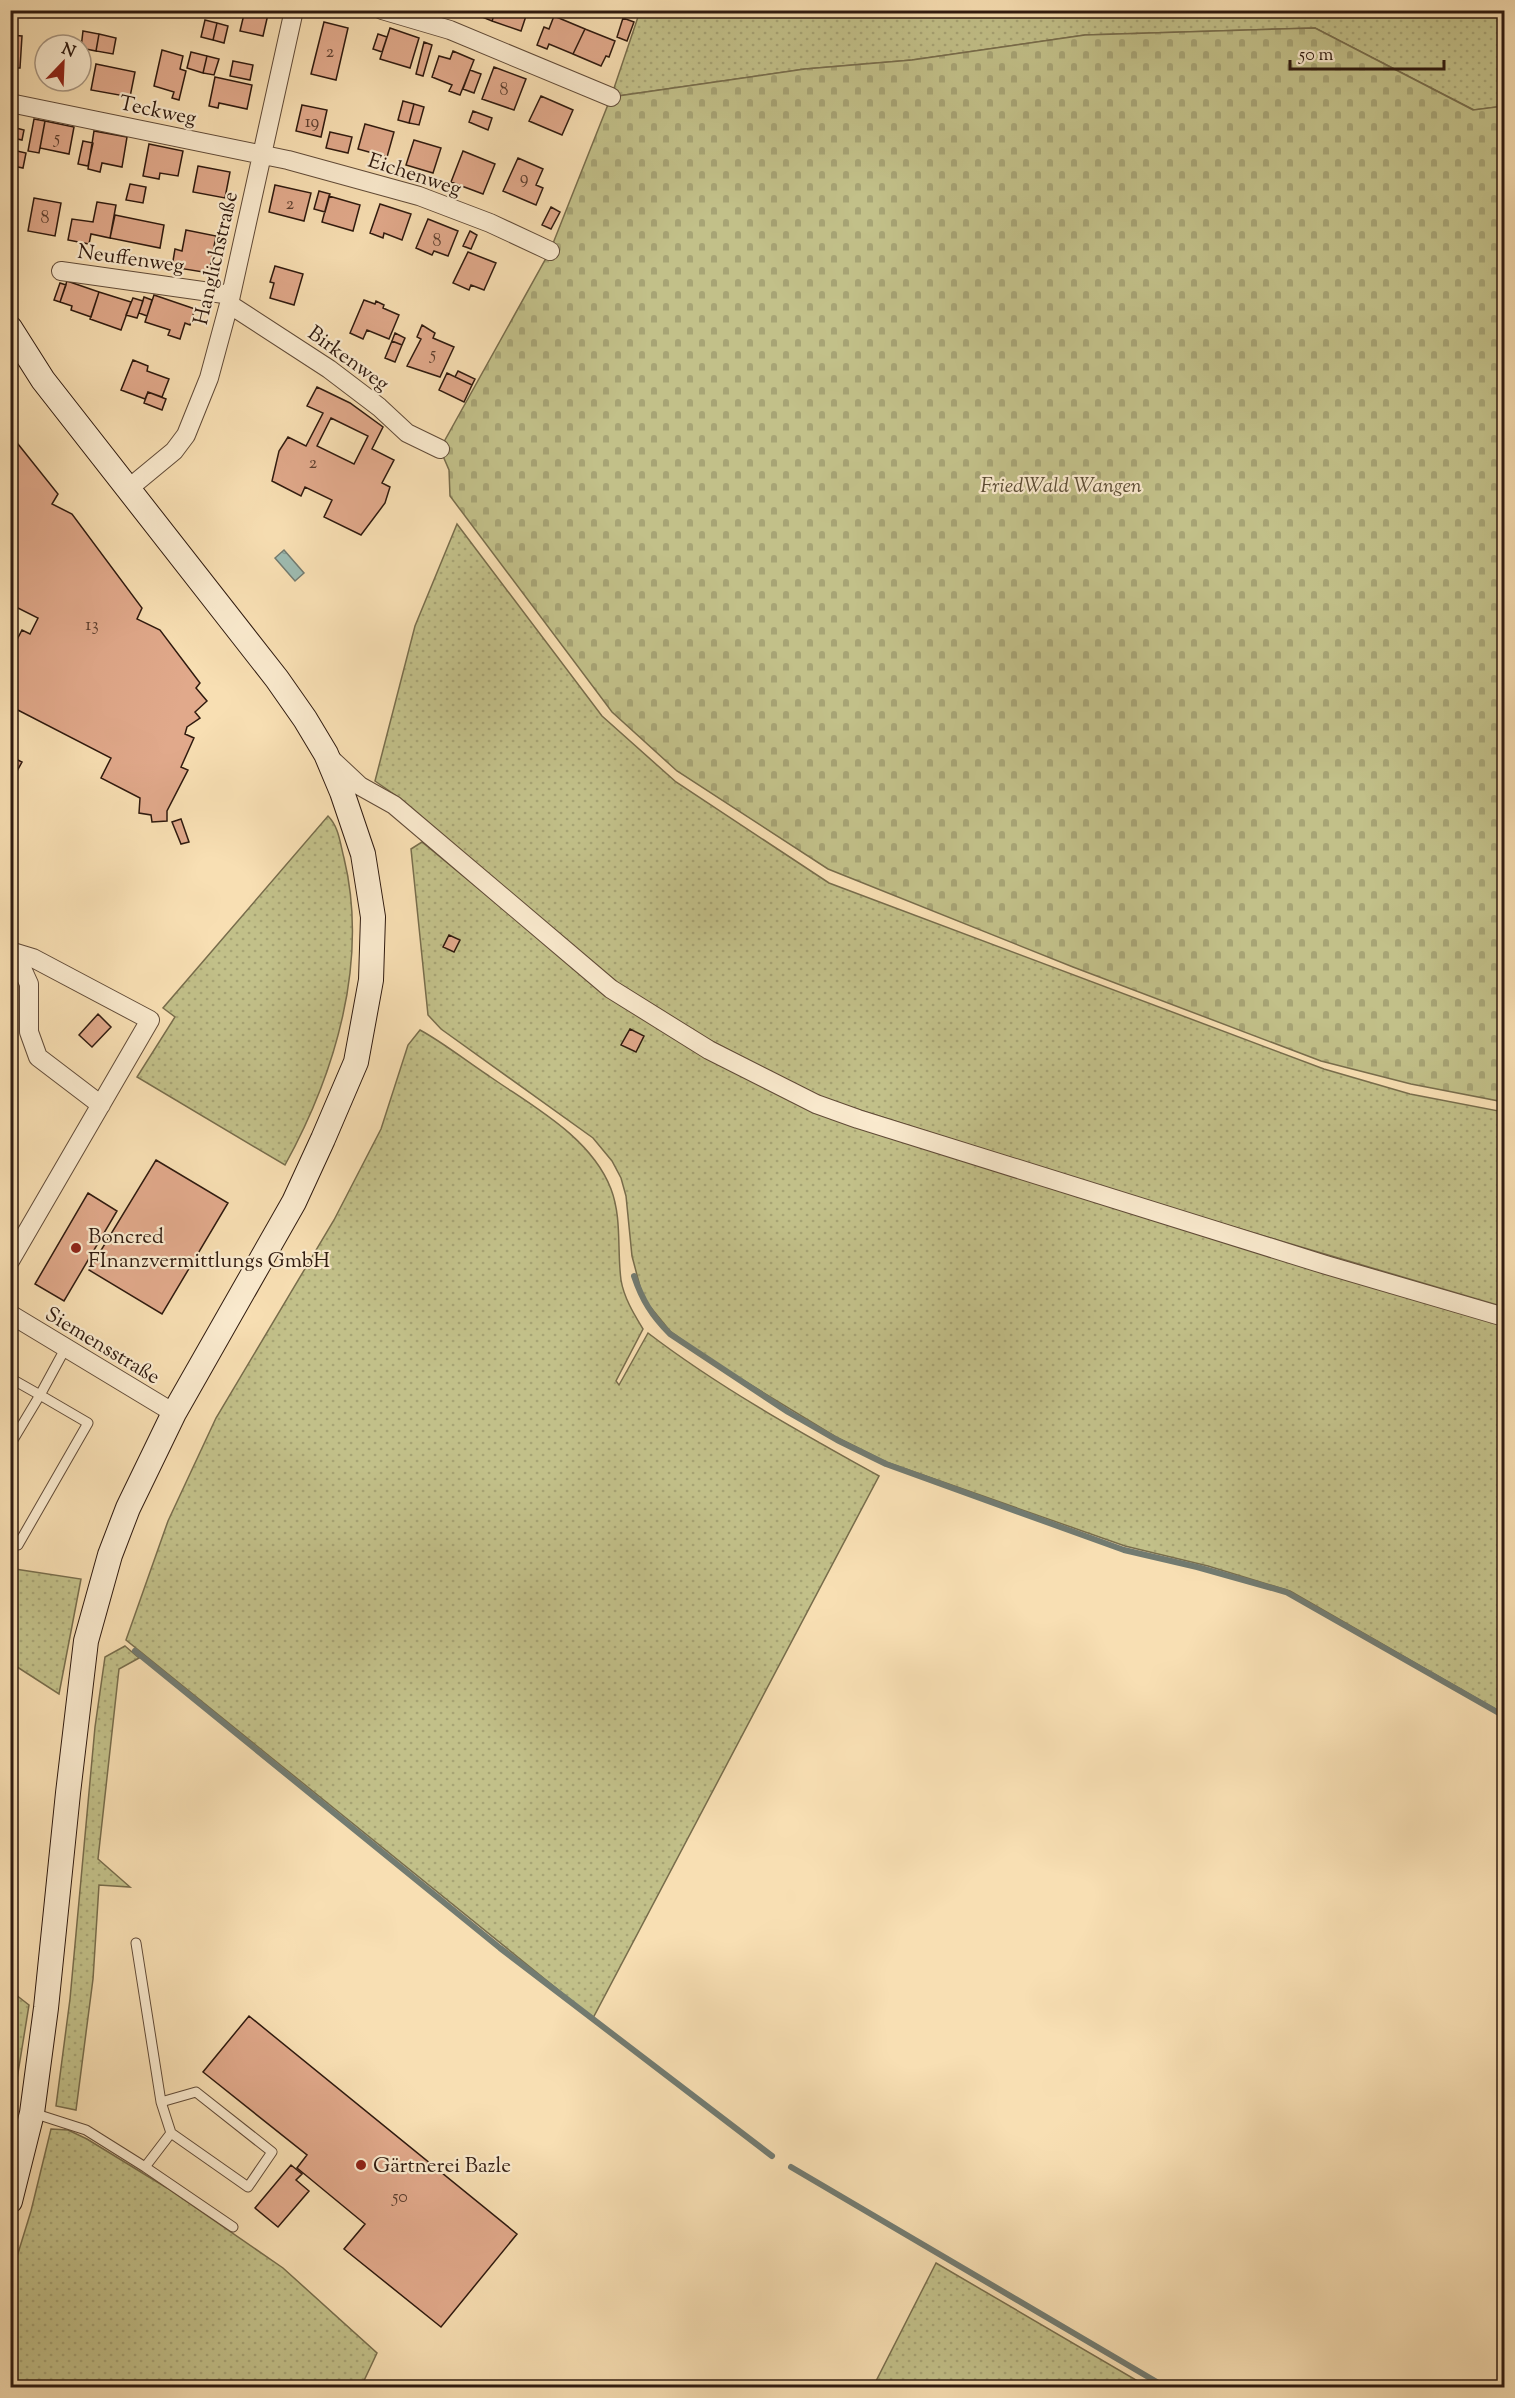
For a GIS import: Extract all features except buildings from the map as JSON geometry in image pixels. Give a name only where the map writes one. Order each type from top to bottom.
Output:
[{"type":"street","name":"Hanglichstraße","points":[[128,489],[174,451],[186,435],[209,378],[230,299],[294,10]]},
{"type":"street","points":[[382,10],[450,30],[611,97]]},
{"type":"street","name":"Teckweg","points":[[10,103],[261,154]]},
{"type":"street","name":"Eichenweg","points":[[261,154],[419,196],[550,251]]},
{"type":"street","name":"Neuffenweg","points":[[61,271],[230,299]]},
{"type":"street","name":"Birkenweg","points":[[230,299],[329,369],[379,407],[407,433],[440,449]]},
{"type":"street","points":[[10,328],[43,380],[277,679],[305,719],[326,754],[342,792],[363,854],[373,917],[371,981],[356,1062],[294,1202],[174,1413],[128,1508],[110,1555],[86,1641],[46,2008],[32,2113],[12,2191]]},
{"type":"street","points":[[326,754],[360,786],[394,805],[611,989],[709,1050],[816,1104],[1315,1262],[1504,1317]]},
{"type":"street","points":[[13,952],[29,984],[29,1032],[38,1057],[100,1105]]},
{"type":"street","points":[[10,1261],[150,1020],[33,958],[13,952]]},
{"type":"street","name":"Siemensstraße","points":[[10,1314],[174,1413]]},
{"type":"lane","points":[[10,1445],[65,1349]]},
{"type":"lane","points":[[10,1378],[88,1423],[18,1545],[10,1539]]},
{"type":"lane","points":[[136,1943],[161,2102],[171,2133],[248,2187],[272,2152],[196,2092],[161,2102]]},
{"type":"lane","points":[[32,2113],[86,2130],[233,2227]]},
{"type":"lane","points":[[145,2167],[171,2133]]},
{"type":"green space","points":[[640,11],[1504,11],[1504,106],[1474,110],[1315,28],[1085,35],[912,60],[805,69],[611,97]]},
{"type":"green space","name":"FriedWald Wangen","points":[[1315,28],[1473,110],[1504,106],[1504,1102],[1411,1084],[1321,1061],[1073,967],[828,869],[677,771],[612,712],[450,496],[449,470],[440,449],[550,251],[611,97],[805,69],[912,60],[1085,35]]},
{"type":"green space","points":[[457,524],[602,716],[676,782],[829,883],[1324,1069],[1410,1094],[1504,1112],[1504,1307],[1156,1204],[816,1096],[672,1020],[619,984],[556,936],[430,824],[375,781],[415,626]]},
{"type":"green space","points":[[328,816],[339,836],[351,897],[350,977],[343,1016],[319,1093],[285,1165],[137,1077],[175,1017],[163,1008]]},
{"type":"green space","points":[[422,842],[620,1005],[809,1107],[1504,1323],[1504,1714],[1290,1591],[1208,1566],[1125,1546],[886,1462],[836,1437],[710,1360],[670,1331],[643,1298],[632,1256],[626,1196],[621,1178],[612,1161],[593,1138],[441,1029],[428,1015],[411,849]]},
{"type":"green space","points":[[420,1030],[559,1124],[590,1154],[602,1170],[611,1189],[617,1211],[622,1287],[643,1329],[616,1381],[619,1385],[648,1333],[732,1391],[879,1476],[593,2018],[126,1640],[168,1521],[216,1418],[334,1220],[381,1129],[408,1045]]},
{"type":"green space","points":[[10,1566],[15,1569],[81,1579],[59,1694],[11,1663]]},
{"type":"green space","points":[[125,1646],[139,1658],[119,1669],[98,1859],[130,1887],[99,1885],[93,1979],[76,2110],[56,2106],[70,1999],[95,1727],[105,1657]]},
{"type":"green space","points":[[11,1991],[29,2005],[11,2116]]},
{"type":"green space","points":[[51,2129],[68,2130],[87,2139],[167,2188],[283,2268],[377,2353],[361,2387],[27,2388],[27,2385],[11,2380],[11,2276],[31,2211]]},
{"type":"green space","points":[[936,2263],[1148,2387],[873,2387]]},
{"type":"water","points":[[284,550],[304,573],[295,581],[275,558]]},
{"type":"waterway","points":[[634,1276],[648,1307],[670,1334],[788,1412],[837,1440],[886,1464],[1124,1550],[1197,1567],[1286,1592],[1504,1716]]},
{"type":"waterway","points":[[135,1651],[500,1948],[772,2156]]},
{"type":"waterway","points":[[791,2167],[1167,2388]]},
{"type":"place","name":"Boncred FInanzvermittlungs GmbH","points":[[76,1248]]},
{"type":"place","name":"Gärtnerei Bazle","points":[[361,2165]]}]
